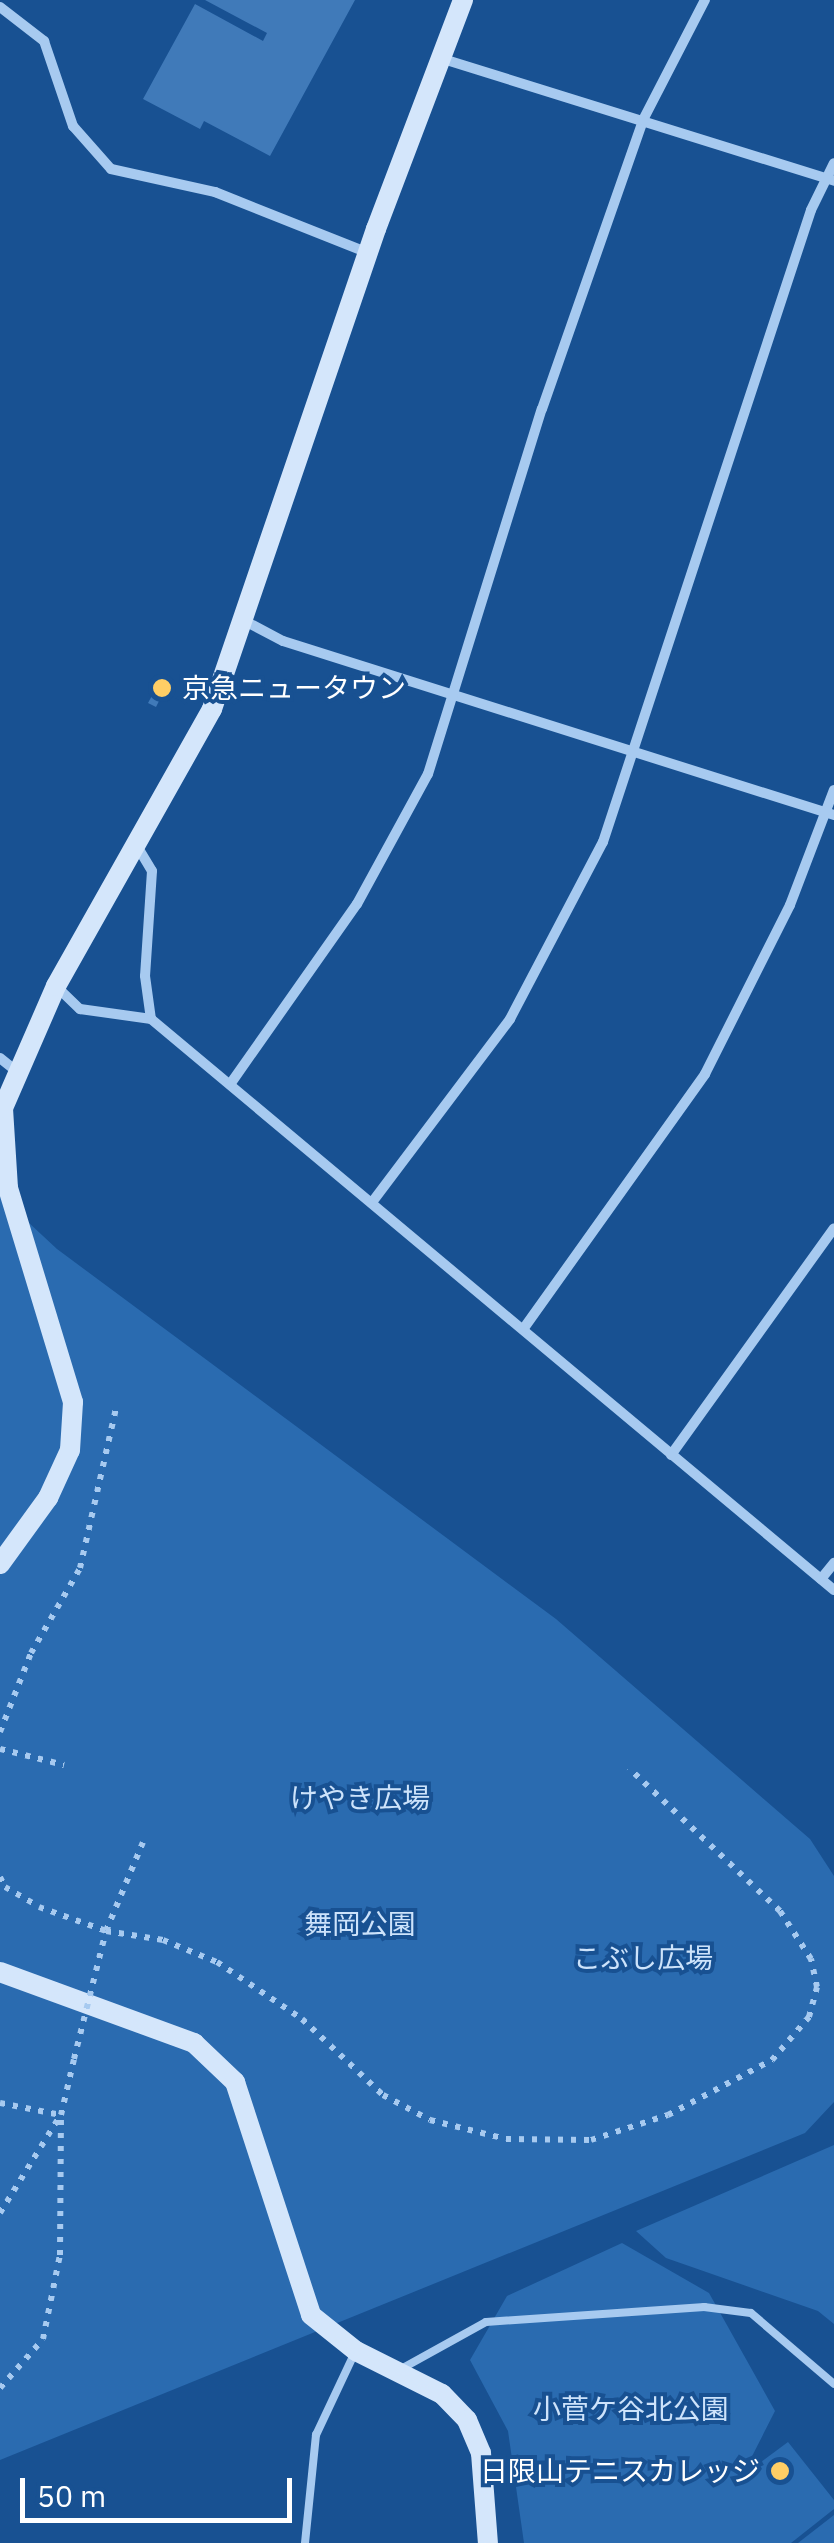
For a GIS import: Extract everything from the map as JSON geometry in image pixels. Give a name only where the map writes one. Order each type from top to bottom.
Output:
[{"type":"street","points":[[0,1564],[48,1498],[70,1450],[73,1402],[8,1188],[3,1108],[7,1064],[137,846],[212,709],[368,253],[464,0]]},
{"type":"street","points":[[231,1083],[358,904],[428,774],[456,698],[542,409],[643,120],[705,0]]},
{"type":"street","points":[[0,7],[44,41],[72,126],[111,168],[215,192],[368,253]]},
{"type":"street","points":[[440,58],[830,180]]},
{"type":"street","points":[[373,1200],[510,1019],[603,842],[834,162]]},
{"type":"street","points":[[245,621],[284,641],[456,698],[831,814]]},
{"type":"street","points":[[524,1328],[705,1074],[790,905],[831,814],[834,790]]},
{"type":"street","points":[[137,846],[152,871],[145,976],[151,1020]]},
{"type":"street","points":[[56,986],[80,1009],[151,1020],[373,1200],[834,1590]]},
{"type":"street","points":[[671,1455],[834,1228]]},
{"type":"street","points":[[822,1579],[834,1562]]},
{"type":"street","points":[[0,1972],[194,2043],[235,2082],[311,2315],[356,2351],[442,2394],[466,2420],[482,2452],[488,2543]]},
{"type":"lane","points":[[397,2371],[486,2322],[704,2307],[752,2312],[834,2384]]},
{"type":"lane","points":[[305,2543],[316,2435],[356,2351]]},
{"type":"path","points":[[0,1732],[32,1653],[80,1568],[116,1408]]},
{"type":"path","points":[[0,1748],[64,1765]]},
{"type":"path","points":[[0,1877],[4,1887],[39,1907],[106,1932],[163,1940],[216,1962],[302,2019],[383,2095],[430,2120],[506,2138],[591,2140],[668,2115],[772,2060],[809,2017],[817,1986],[811,1959],[780,1912],[630,1768]]},
{"type":"path","points":[[0,2388],[43,2338],[60,2255],[61,2115],[106,1932],[143,1842]]},
{"type":"path","points":[[0,2103],[61,2115]]},
{"type":"path","points":[[0,2213],[31,2172],[61,2115]]},
{"type":"green space","name":"舞岡公園","points":[[0,1196],[57,1249],[556,1619],[810,1839],[834,1876],[834,2102],[805,2133],[0,2460]]},
{"type":"green space","points":[[834,2145],[834,2324],[818,2311],[666,2258],[636,2231]]},
{"type":"green space","name":"小菅ケ谷北公園","points":[[622,2243],[709,2293],[775,2411],[742,2476],[788,2442],[834,2500],[834,2509],[791,2543],[524,2543],[508,2431],[470,2360],[507,2296]]},
{"type":"green space","name":"日限山テニスカレッジ","points":[[834,2515],[834,2543],[798,2543]]},
{"type":"building","points":[[205,0],[355,0],[270,156],[204,121],[200,129],[143,99],[195,4],[263,41],[267,33]]},
{"type":"building","points":[[160,681],[167,685],[156,707],[148,703]]},
{"type":"place","name":"京急ニュータウン","points":[[162,688]]},
{"type":"place","name":"日限山テニスカレッジ","points":[[780,2471]]},
{"type":"park label","name":"けやき広場","points":[[360,1798]]},
{"type":"park label","name":"こぶし広場","points":[[643,1958]]}]
